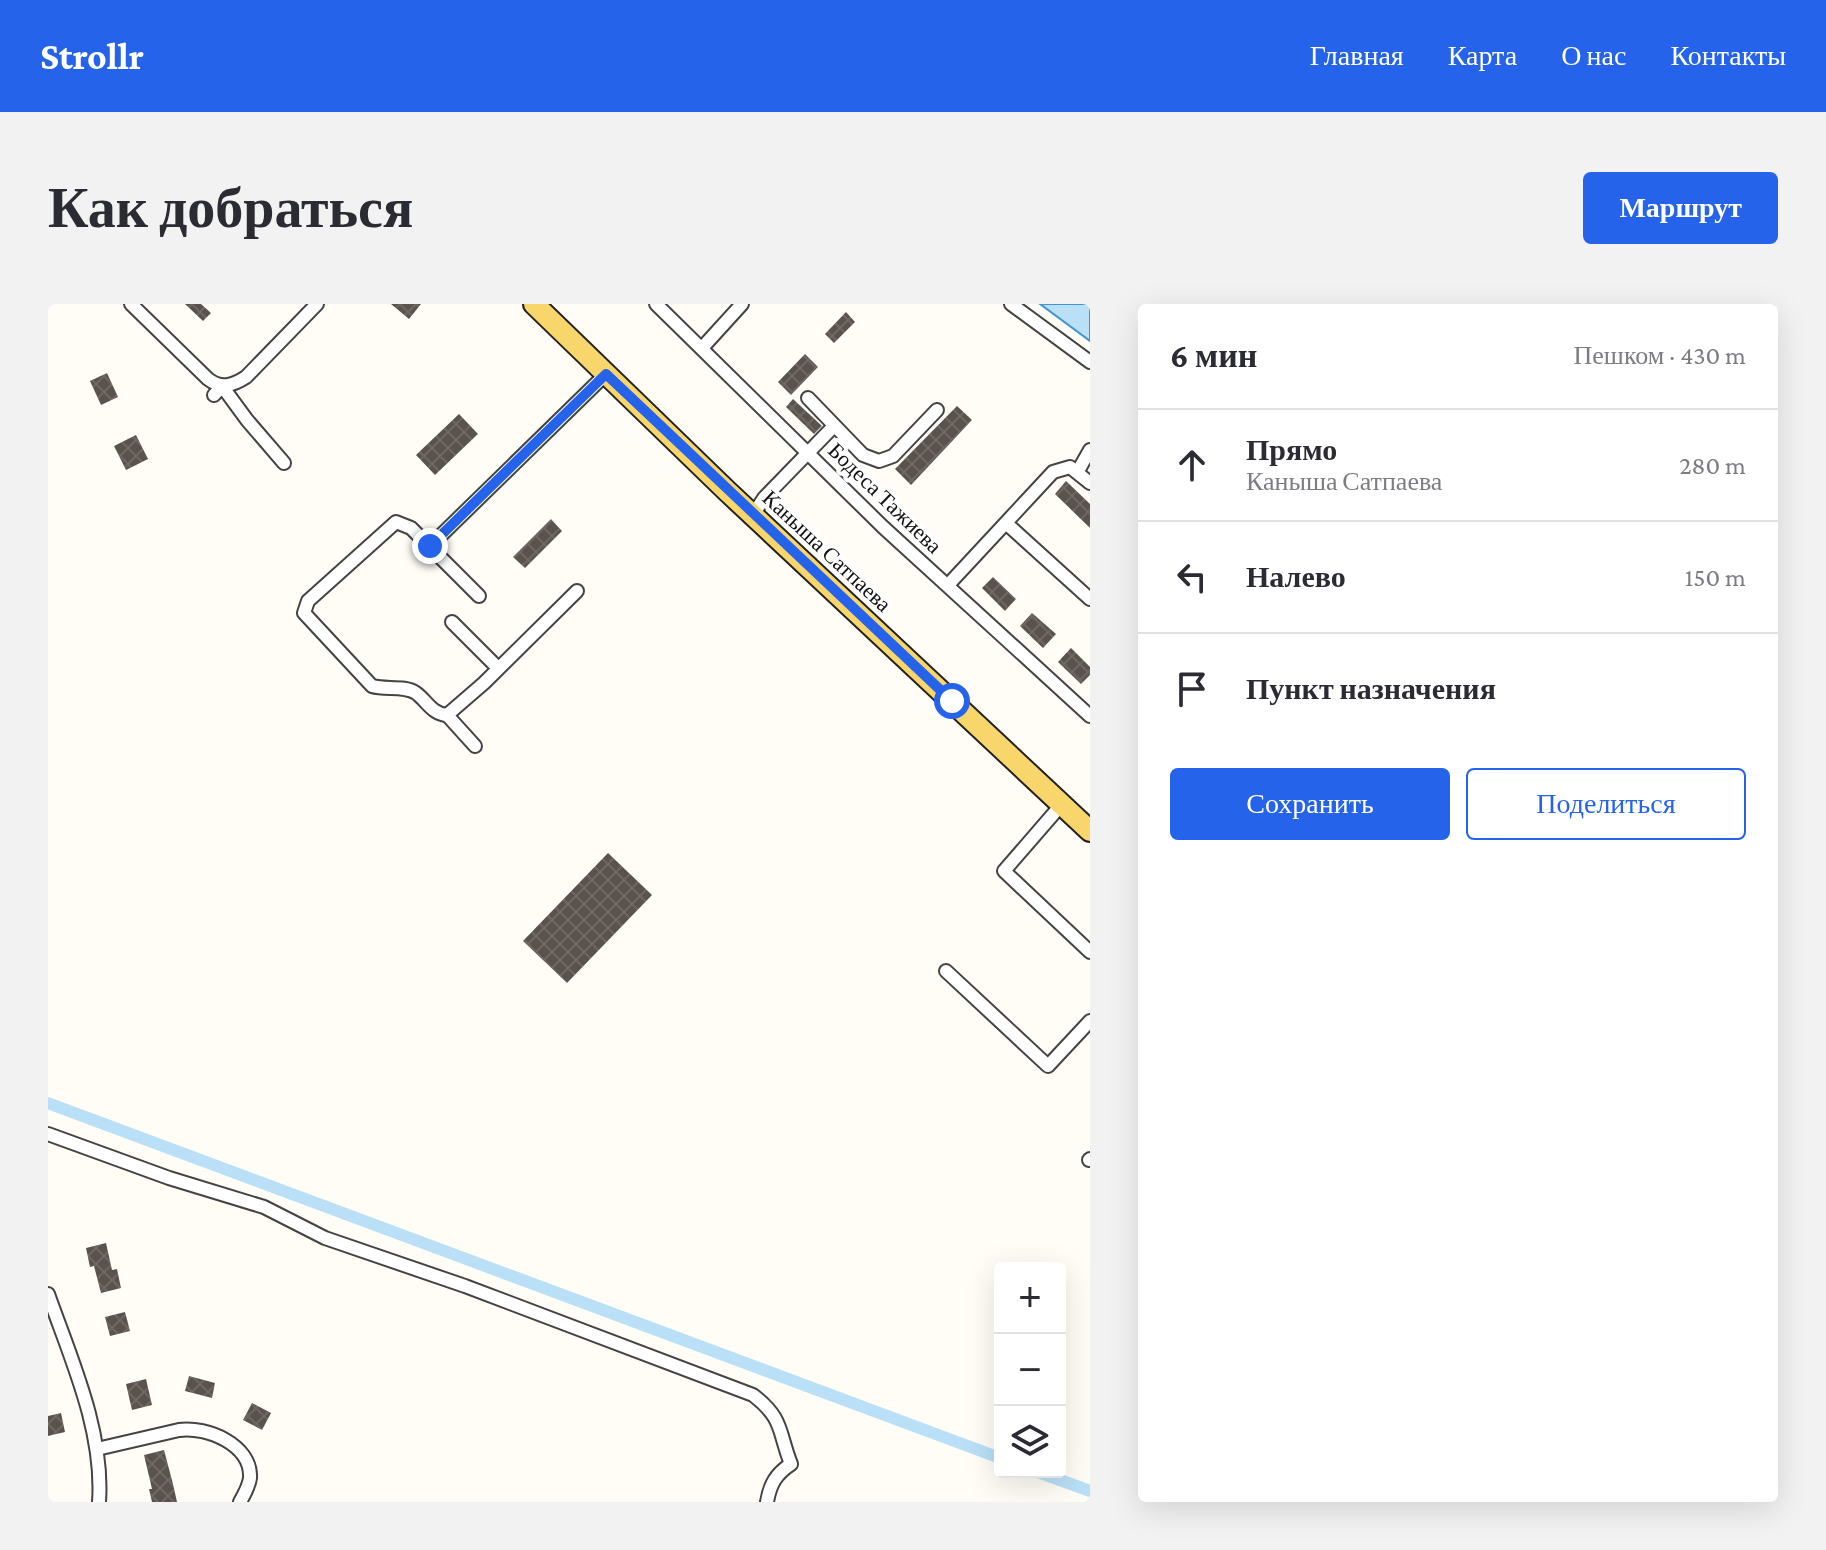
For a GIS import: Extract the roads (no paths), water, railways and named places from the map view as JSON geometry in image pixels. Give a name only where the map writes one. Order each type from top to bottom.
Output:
[{"type":"main road","name":"Каныша Сатпаева","points":[[534,304],[753,515],[1090,831]]},
{"type":"street","points":[[131,304],[208,379],[284,463]]},
{"type":"street","points":[[218,390],[246,377],[317,304]]},
{"type":"street","name":"Бодеса Тажиева","points":[[656,304],[883,527],[1090,716]]},
{"type":"street","points":[[702,348],[742,304]]},
{"type":"street","points":[[1011,304],[1090,362]]},
{"type":"street","points":[[430,546],[606,374]]},
{"type":"street","points":[[808,398],[863,455],[885,460],[937,410]]},
{"type":"street","points":[[753,515],[764,498],[834,426]]},
{"type":"street","points":[[1078,471],[1090,450]]},
{"type":"street","points":[[948,585],[1053,472],[1070,467],[1090,483]]},
{"type":"street","points":[[475,746],[447,715],[436,712],[418,694],[409,689],[372,686],[304,613],[308,601],[396,522],[406,524],[479,596]]},
{"type":"street","points":[[1007,524],[1090,599]]},
{"type":"street","points":[[447,715],[577,591]]},
{"type":"street","points":[[452,622],[498,668]]},
{"type":"street","points":[[1062,804],[1004,871],[1090,952]]},
{"type":"street","points":[[946,971],[1048,1066],[1090,1021]]},
{"type":"street","points":[[48,1134],[169,1178],[264,1207],[325,1238],[465,1286],[753,1395],[770,1408],[778,1420],[791,1464],[773,1480],[767,1502]]},
{"type":"street","points":[[48,1294],[53,1317],[76,1373],[97,1449],[99,1502]]},
{"type":"street","points":[[97,1449],[191,1428],[214,1433],[243,1456],[249,1468],[250,1481],[240,1502]]},
{"type":"water","points":[[1040,304],[1090,304],[1090,341]]},
{"type":"waterway","points":[[48,1103],[994,1456]]},
{"type":"waterway","points":[[1054,1478],[1090,1491]]}]
